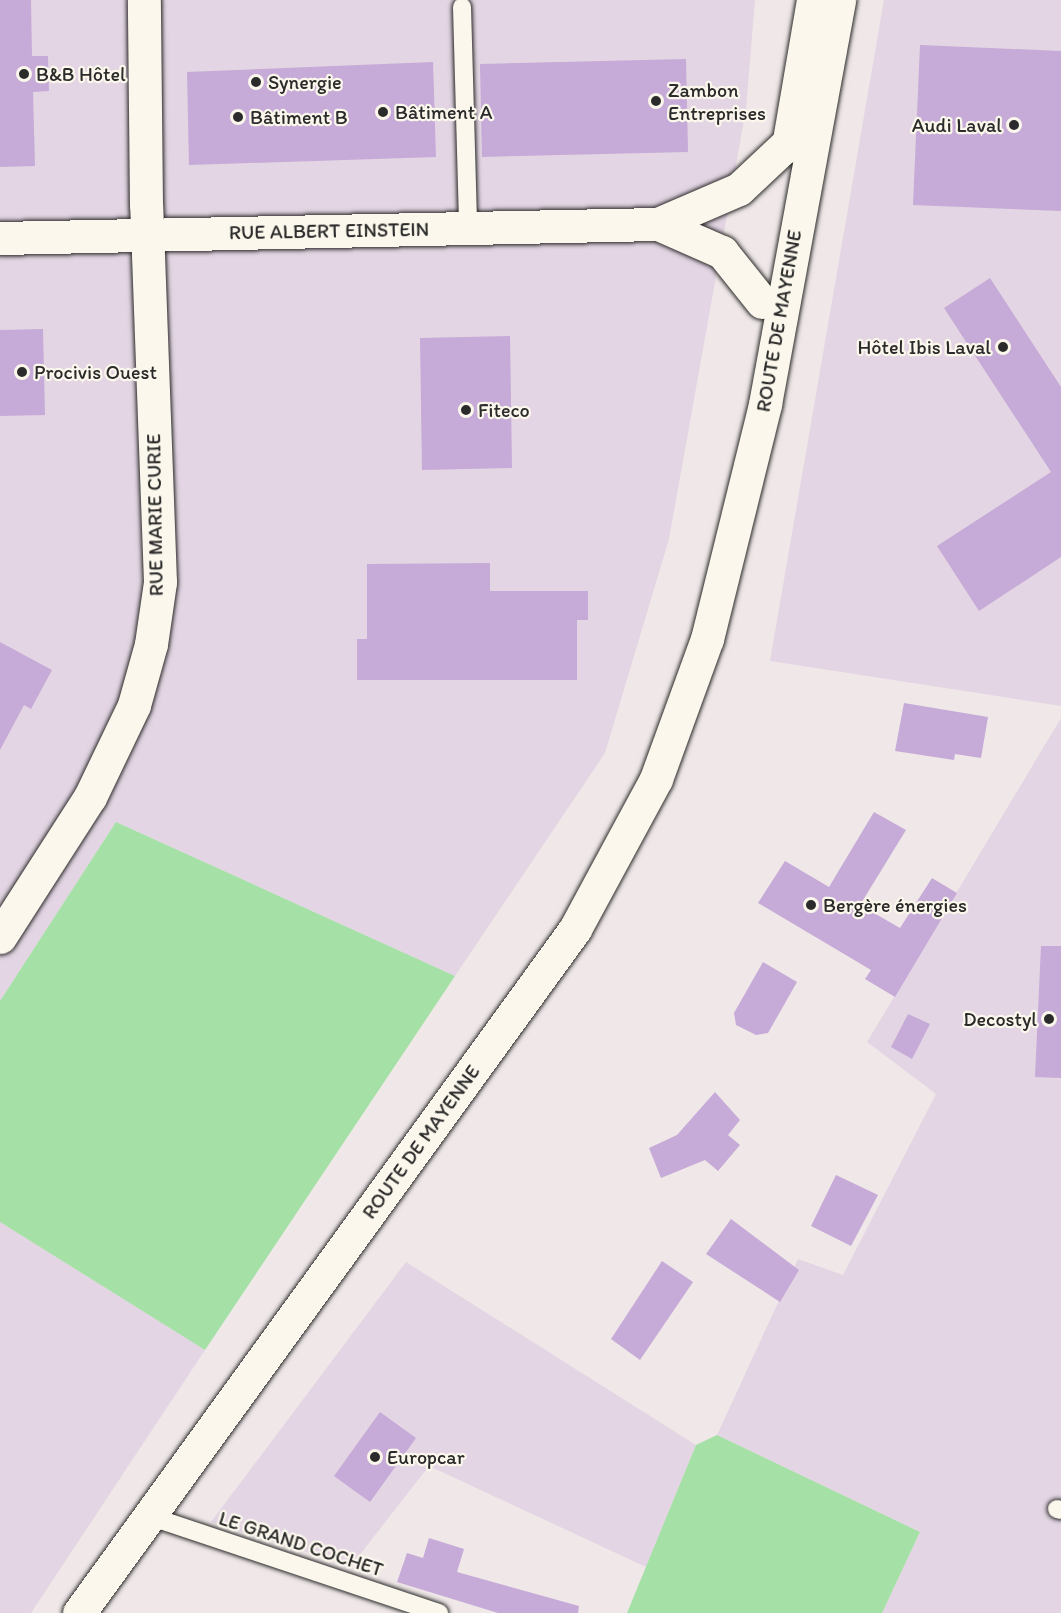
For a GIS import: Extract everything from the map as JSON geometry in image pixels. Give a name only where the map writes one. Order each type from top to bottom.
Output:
[{"type":"main road","name":"RUE MARIE CURIE","points":[[0,937],[90,797],[134,705],[151,644],[160,582],[147,235],[144,0]]},
{"type":"main road","name":"ROUTE DE MAYENNE","points":[[706,639],[813,0]]},
{"type":"main road","name":"ROUTE DE MAYENNE","points":[[79,1613],[575,929],[656,778],[706,639],[765,404],[839,0]]},
{"type":"main road","name":"RUE ALBERT EINSTEIN","points":[[0,238],[658,224],[739,189],[789,142]]},
{"type":"main road","name":"RUE ALBERT EINSTEIN","points":[[658,224],[722,252],[762,302]]},
{"type":"lane","points":[[462,8],[468,228]]},
{"type":"lane","name":"LE GRAND COCHET","points":[[149,1515],[439,1613]]},
{"type":"shaded area","points":[[0,0],[755,0],[746,109],[669,539],[605,753],[455,976],[116,822],[0,1001]]},
{"type":"shaded area","points":[[884,0],[1061,0],[1061,706],[770,661]]},
{"type":"shaded area","points":[[1061,718],[1061,1613],[882,1613],[920,1532],[717,1435],[798,1259],[843,1275],[936,1094],[867,1042]]},
{"type":"shaded area","points":[[0,1222],[205,1350],[31,1613],[0,1613]]},
{"type":"shaded area","points":[[406,1262],[696,1445],[646,1567],[429,1466],[351,1566],[211,1522]]},
{"type":"green space","points":[[116,822],[455,976],[205,1350],[0,1222],[0,1001]]},
{"type":"green space","points":[[717,1435],[920,1532],[882,1613],[627,1613],[696,1445]]},
{"type":"building","name":"B&B Hôtel","points":[[0,0],[31,0],[32,56],[48,56],[49,91],[33,92],[35,166],[0,167]]},
{"type":"building","points":[[920,45],[1061,51],[1061,211],[913,205]]},
{"type":"building","points":[[686,59],[688,152],[482,157],[480,64]]},
{"type":"building","points":[[433,62],[436,157],[189,165],[187,72]]},
{"type":"building","points":[[990,278],[1061,387],[1061,557],[979,611],[937,546],[1051,472],[944,308]]},
{"type":"building","name":"Procivis Ouest","points":[[43,329],[45,415],[0,416],[0,330]]},
{"type":"building","points":[[510,336],[512,468],[422,470],[420,338]]},
{"type":"building","points":[[490,563],[490,591],[588,591],[588,620],[577,620],[577,680],[357,680],[357,639],[367,639],[367,564]]},
{"type":"building","points":[[0,642],[52,670],[31,709],[24,705],[0,750]]},
{"type":"building","points":[[904,703],[988,717],[981,758],[955,754],[954,760],[895,751]]},
{"type":"building","points":[[874,812],[906,830],[860,905],[900,928],[932,878],[957,893],[895,997],[865,979],[871,970],[758,903],[785,861],[829,887]]},
{"type":"building","name":"Decostyl","points":[[1041,946],[1061,946],[1061,1078],[1035,1077]]},
{"type":"building","points":[[763,962],[797,982],[768,1033],[756,1035],[736,1025],[734,1013]]},
{"type":"building","points":[[908,1014],[930,1024],[912,1059],[891,1047]]},
{"type":"building","points":[[715,1092],[740,1120],[728,1135],[740,1145],[718,1171],[705,1160],[661,1178],[649,1148],[677,1135]]},
{"type":"building","points":[[836,1175],[878,1195],[851,1246],[811,1226]]},
{"type":"building","points":[[731,1219],[799,1270],[780,1302],[706,1254]]},
{"type":"building","points":[[662,1261],[693,1282],[640,1360],[611,1339]]},
{"type":"building","name":"Europcar","points":[[380,1412],[416,1438],[370,1502],[334,1476]]},
{"type":"building","points":[[429,1538],[464,1549],[457,1572],[579,1606],[578,1613],[498,1613],[397,1582],[407,1553],[423,1558]]},
{"type":"place","name":"B&B Hôtel","points":[[24,74]]},
{"type":"place","name":"Synergie","points":[[256,82]]},
{"type":"place","name":"Zambon Entreprises","points":[[656,101]]},
{"type":"place","name":"Bâtiment A","points":[[383,112]]},
{"type":"place","name":"Bâtiment B","points":[[238,117]]},
{"type":"place","name":"Audi Laval","points":[[1014,125]]},
{"type":"place","name":"Hôtel Ibis Laval","points":[[1003,347]]},
{"type":"place","name":"Procivis Ouest","points":[[22,372]]},
{"type":"place","name":"Fiteco","points":[[466,410]]},
{"type":"place","name":"Bergère énergies","points":[[811,905]]},
{"type":"place","name":"Decostyl","points":[[1049,1019]]},
{"type":"place","name":"Europcar","points":[[375,1457]]}]
